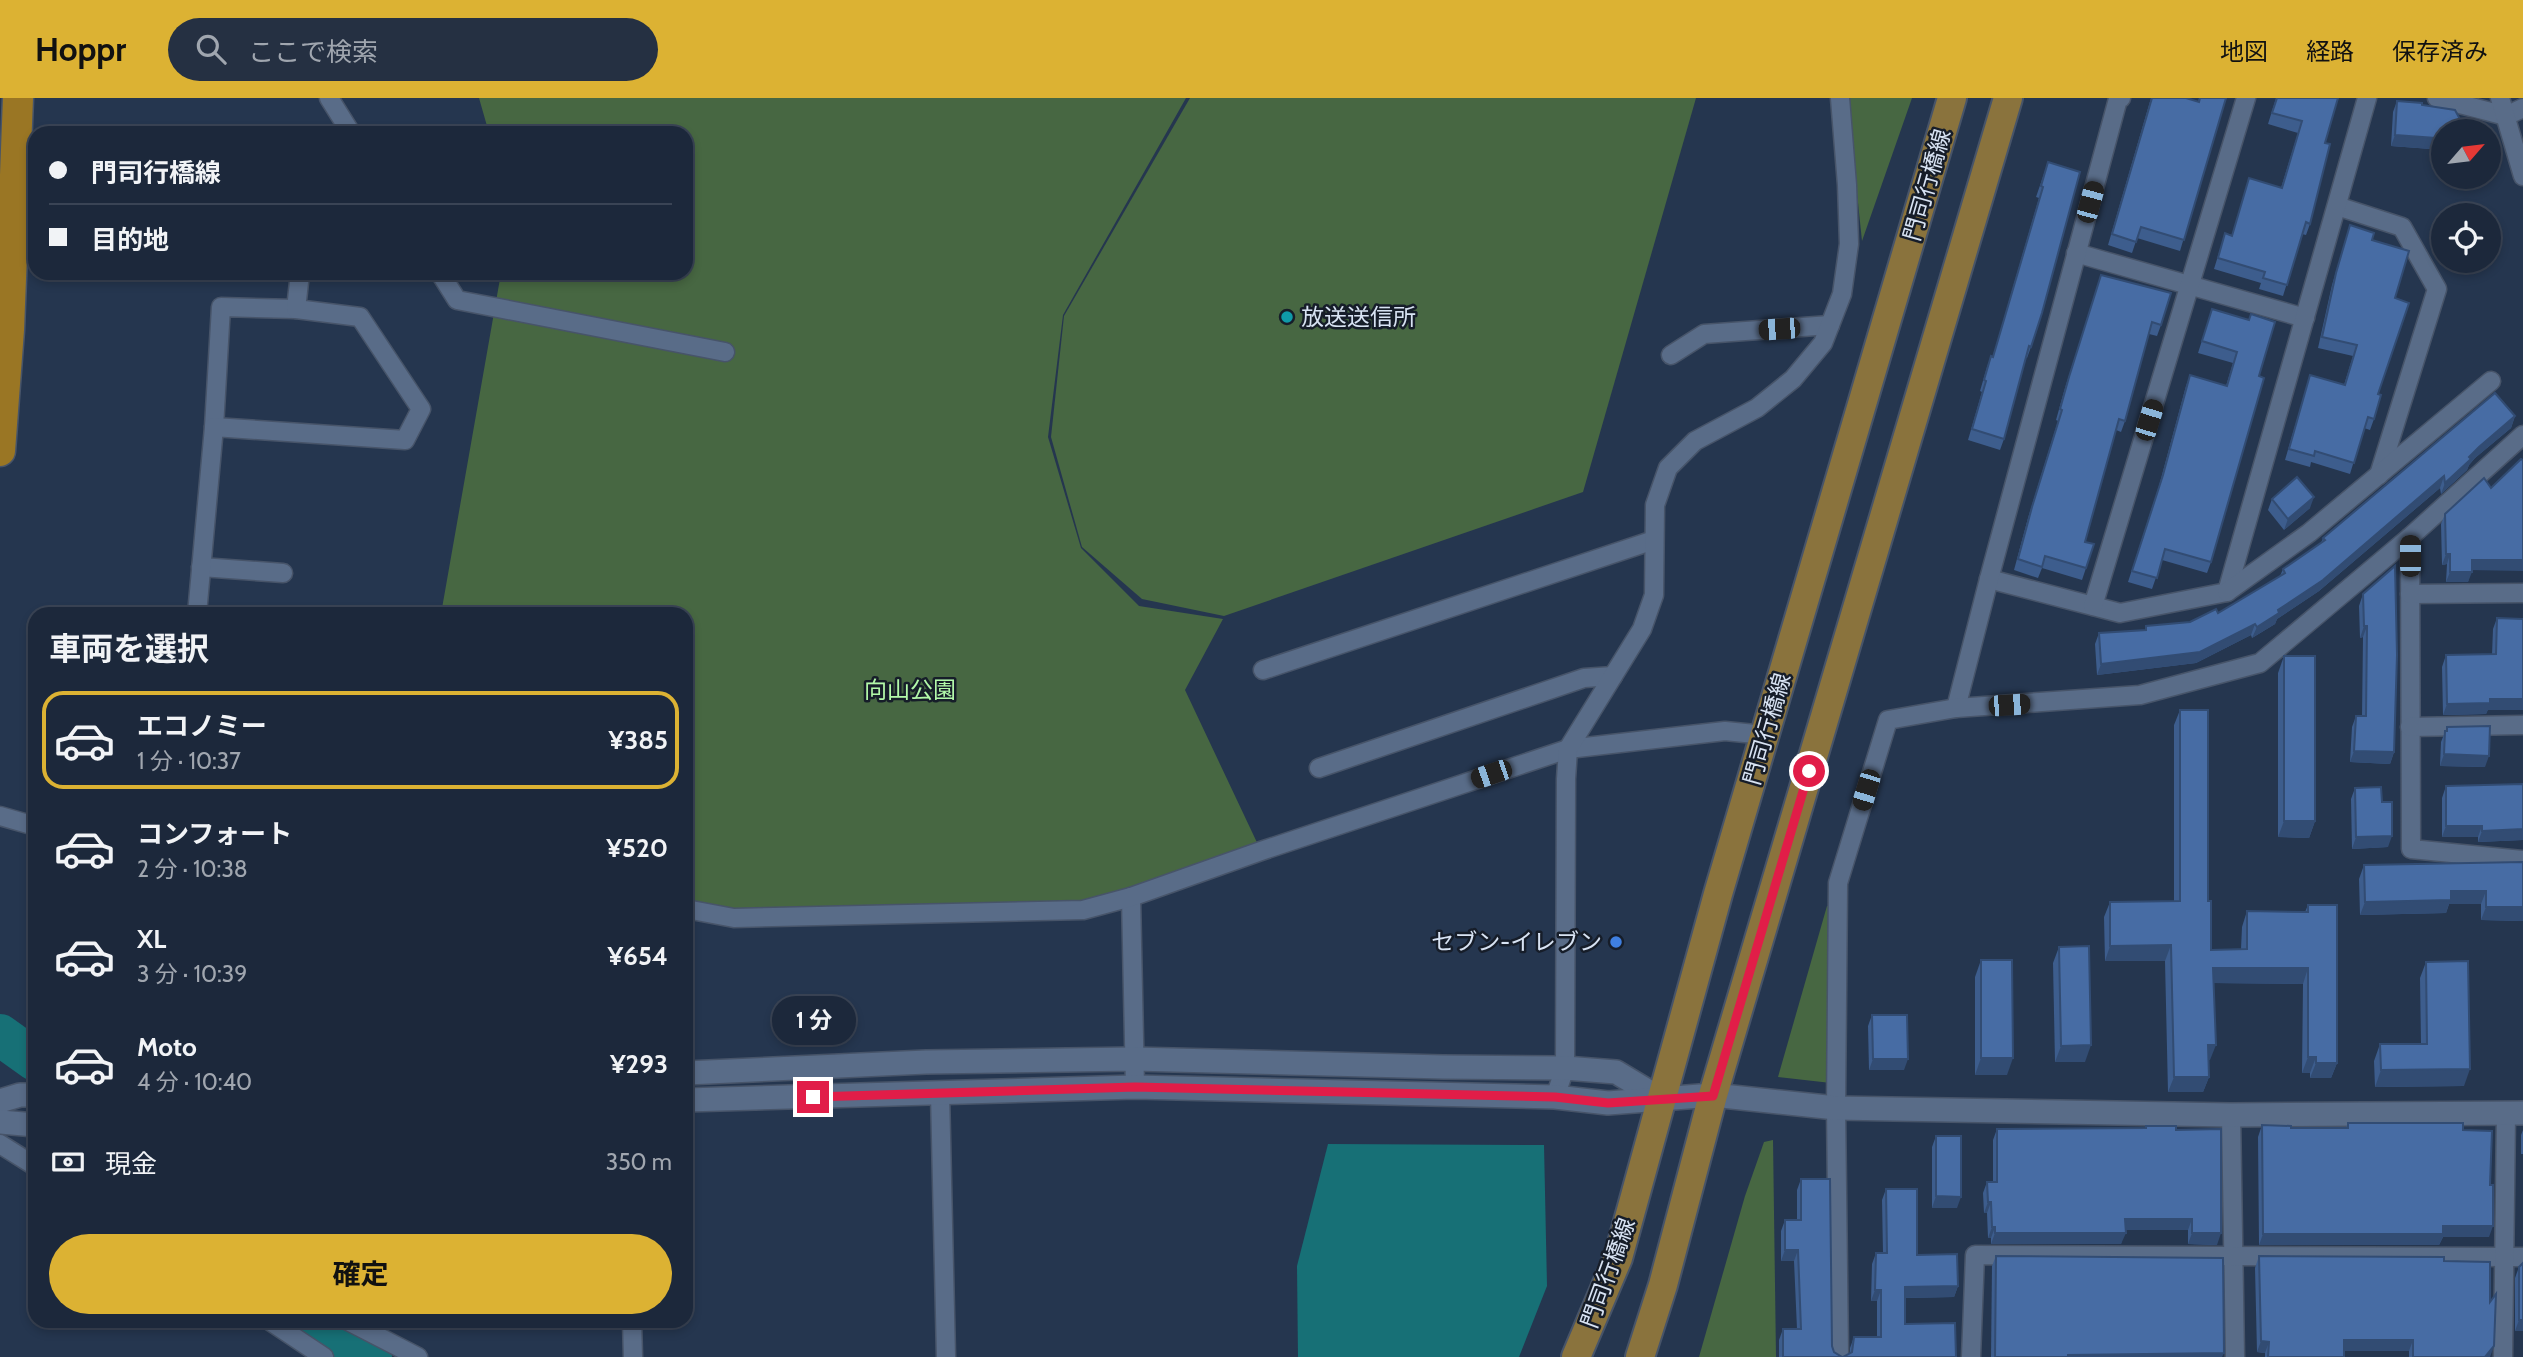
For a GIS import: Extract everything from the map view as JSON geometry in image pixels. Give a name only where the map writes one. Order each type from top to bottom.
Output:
[{"type":"highway","points":[[0,451],[26,153],[19,98]]},
{"type":"main road","name":"門司行橋線","points":[[1576,1357],[1618,1258],[1765,735],[1952,98]]},
{"type":"main road","points":[[1640,1357],[1663,1286],[1713,1096],[2008,98]]},
{"type":"street","points":[[329,98],[347,126]]},
{"type":"street","points":[[1555,1097],[1564,1068],[1568,749],[1642,629],[1654,595],[1655,505],[1668,468],[1695,441],[1756,408],[1793,379],[1823,343],[1842,294],[1849,244],[1840,98]]},
{"type":"street","points":[[1956,708],[2076,253],[2120,98]]},
{"type":"street","points":[[2093,606],[2246,98]]},
{"type":"street","points":[[2227,592],[2367,98]]},
{"type":"street","points":[[2437,98],[2523,108]]},
{"type":"street","points":[[2503,107],[2523,176]]},
{"type":"street","points":[[2337,206],[2402,226],[2437,289],[2378,475]]},
{"type":"street","points":[[2076,253],[2305,318]]},
{"type":"street","points":[[296,309],[299,280]]},
{"type":"street","points":[[444,280],[457,300],[725,352]]},
{"type":"street","points":[[198,607],[214,427],[221,307],[296,309],[360,317],[421,409],[405,440],[214,427]]},
{"type":"street","points":[[1671,355],[1704,334],[1830,325]]},
{"type":"street","points":[[1989,579],[2120,613],[2227,592],[2309,533],[2491,382]]},
{"type":"street","points":[[1839,1357],[1836,1108],[1838,883],[1888,720],[1956,708],[2140,695],[2260,663],[2410,537],[2523,435]]},
{"type":"street","points":[[2410,537],[2411,849],[2523,860]]},
{"type":"street","points":[[1263,670],[1654,540]]},
{"type":"street","points":[[201,566],[283,573]]},
{"type":"street","points":[[2410,594],[2523,593]]},
{"type":"street","points":[[1319,768],[1584,678],[1614,676]]},
{"type":"street","points":[[2410,727],[2523,725]]},
{"type":"street","points":[[693,910],[734,918],[1083,910],[1131,897],[1568,749],[1725,731],[1765,735]]},
{"type":"street","points":[[0,816],[28,824]]},
{"type":"street","points":[[1131,897],[1135,1087]]},
{"type":"street","points":[[693,1073],[926,1062],[1135,1059],[1564,1068],[1616,1072],[1661,1099]]},
{"type":"street","points":[[693,1100],[1135,1087],[1555,1097],[1608,1103],[1713,1096],[1836,1108],[2231,1115],[2514,1113],[2504,1258],[2503,1357]]},
{"type":"street","points":[[940,1093],[946,1357]]},
{"type":"street","points":[[0,1101],[28,1095]]},
{"type":"street","points":[[2231,1115],[2235,1357]]},
{"type":"street","points":[[0,1122],[28,1124]]},
{"type":"street","points":[[0,1144],[28,1162]]},
{"type":"street","points":[[1971,1357],[1975,1255],[2523,1257]]},
{"type":"street","points":[[280,1328],[324,1357]]},
{"type":"street","points":[[362,1328],[418,1357]]},
{"type":"street","points":[[632,1328],[633,1357]]},
{"type":"green space","name":"向山公園","points":[[479,98],[1186,98],[1063,315],[1048,437],[1081,548],[1139,606],[1223,619],[1185,690],[1261,851],[1083,910],[693,909],[693,607],[442,607],[500,280],[693,280],[693,126],[487,126]]},
{"type":"green space","points":[[1190,98],[1696,98],[1583,492],[1224,616],[1142,599],[1082,547],[1051,437],[1064,316]]},
{"type":"green space","points":[[1847,98],[1912,98],[1862,241]]},
{"type":"green space","points":[[1827,906],[1835,907],[1831,1083],[1778,1077]]},
{"type":"green space","points":[[1773,1140],[1776,1357],[1699,1357],[1745,1196],[1764,1142]]},
{"type":"shaded area","points":[[1328,1144],[1544,1145],[1547,1286],[1519,1357],[1298,1357],[1297,1266]]},
{"type":"building","points":[[2152,98],[2186,98],[2199,102],[2200,98],[2226,98],[2184,240],[2141,227],[2136,242],[2112,234]]},
{"type":"building","points":[[2277,98],[2338,98],[2325,143],[2330,144],[2310,224],[2306,222],[2287,285],[2263,278],[2265,272],[2218,258],[2225,233],[2232,236],[2249,178],[2282,188],[2302,121],[2272,113]]},
{"type":"building","points":[[2397,101],[2455,110],[2460,119],[2431,119],[2431,138],[2395,135]]},
{"type":"building","points":[[2048,162],[2080,172],[2004,439],[1972,429]]},
{"type":"building","points":[[2350,225],[2374,233],[2372,240],[2409,251],[2395,298],[2409,303],[2378,394],[2381,395],[2374,419],[2368,417],[2354,463],[2315,451],[2314,456],[2289,449],[2310,375],[2345,385],[2357,345],[2322,337]]},
{"type":"building","points":[[2101,275],[2171,293],[2161,325],[2152,322],[2125,421],[2119,419],[2085,542],[2094,544],[2086,568],[2045,556],[2042,567],[2018,559],[2062,410],[2060,409],[2069,377]]},
{"type":"building","points":[[2212,309],[2249,320],[2251,314],[2275,322],[2259,376],[2264,378],[2211,562],[2165,549],[2157,578],[2132,571],[2163,475],[2190,375],[2227,386],[2237,352],[2202,341]]},
{"type":"building","points":[[2495,393],[2515,416],[2479,447],[2469,457],[2471,459],[2445,483],[2444,476],[2323,580],[2278,610],[2279,613],[2257,627],[2255,624],[2200,652],[2101,664],[2099,633],[2146,630],[2146,626],[2190,622],[2216,609],[2218,613],[2285,573],[2283,569],[2325,540],[2323,538]]},
{"type":"building","points":[[2521,459],[2523,560],[2472,560],[2472,572],[2450,572],[2450,554],[2446,554],[2445,514],[2484,478],[2491,488]]},
{"type":"building","points":[[2297,477],[2314,497],[2288,519],[2272,499]]},
{"type":"building","points":[[2395,566],[2397,655],[2394,752],[2354,751],[2356,716],[2366,716],[2367,626],[2364,626],[2363,594]]},
{"type":"building","points":[[2497,618],[2523,619],[2523,699],[2490,699],[2490,703],[2447,704],[2446,655],[2496,654]]},
{"type":"building","points":[[2284,656],[2315,656],[2315,821],[2284,821]]},
{"type":"building","points":[[2180,710],[2208,710],[2208,901],[2211,901],[2211,950],[2247,949],[2247,911],[2308,912],[2308,905],[2337,905],[2337,1063],[2316,1063],[2316,1057],[2308,1057],[2308,968],[2213,968],[2216,1045],[2208,1045],[2209,1077],[2174,1077],[2171,945],[2110,946],[2110,902],[2180,901]]},
{"type":"building","points":[[2490,726],[2489,756],[2444,754],[2447,727]]},
{"type":"building","points":[[2523,784],[2523,829],[2482,831],[2482,826],[2446,826],[2446,786]]},
{"type":"building","points":[[2381,787],[2382,802],[2392,802],[2392,836],[2356,837],[2355,788]]},
{"type":"building","points":[[2523,862],[2523,907],[2486,907],[2486,891],[2451,891],[2451,900],[2365,902],[2364,865]]},
{"type":"building","points":[[2089,946],[2091,1045],[2061,1046],[2059,947]]},
{"type":"building","points":[[1981,960],[2012,960],[2013,1058],[1981,1058]]},
{"type":"building","points":[[2468,961],[2470,1069],[2381,1070],[2380,1044],[2427,1044],[2426,962]]},
{"type":"building","points":[[1872,1015],[1907,1015],[1908,1059],[1873,1059]]},
{"type":"building","points":[[2348,1123],[2463,1123],[2463,1130],[2492,1131],[2490,1185],[2493,1185],[2493,1226],[2443,1226],[2443,1234],[2263,1234],[2262,1125],[2348,1128]]},
{"type":"building","points":[[2176,1126],[2176,1130],[2221,1129],[2221,1233],[2192,1233],[2192,1219],[2125,1219],[2126,1233],[1995,1233],[1995,1227],[1992,1227],[1991,1202],[1988,1202],[1987,1182],[1997,1182],[1997,1129]]},
{"type":"building","points":[[1936,1136],[1961,1136],[1961,1197],[1936,1196]]},
{"type":"building","points":[[1801,1179],[1830,1179],[1832,1346],[1834,1352],[1842,1357],[1783,1357],[1783,1329],[1801,1329],[1798,1250],[1785,1250],[1785,1220],[1801,1220]]},
{"type":"building","points":[[1886,1189],[1917,1189],[1917,1255],[1957,1254],[1958,1286],[1905,1287],[1905,1324],[1955,1323],[1956,1357],[1843,1357],[1852,1352],[1854,1337],[1881,1337],[1881,1290],[1875,1290],[1876,1253],[1887,1253]]},
{"type":"building","points":[[1996,1256],[2223,1258],[2224,1353],[1995,1357]]},
{"type":"building","points":[[2259,1256],[2444,1257],[2444,1261],[2490,1262],[2490,1302],[2496,1294],[2494,1346],[2485,1357],[2413,1357],[2413,1340],[2344,1340],[2344,1357],[2268,1357],[2269,1342],[2261,1341]]},
{"type":"building","points":[[2523,1263],[2523,1320],[2519,1320],[2519,1267]]},
{"type":"waterway","points":[[0,1035],[28,1055]]},
{"type":"waterway","points":[[326,1328],[371,1357]]},
{"type":"place","name":"放送送信所","points":[[1287,317]]},
{"type":"place","name":"セブン-イレブン","points":[[1616,942]]},
{"type":"route","points":[[813,1097],[1135,1087],[1555,1097],[1608,1103],[1713,1096],[1809,771]]}]
